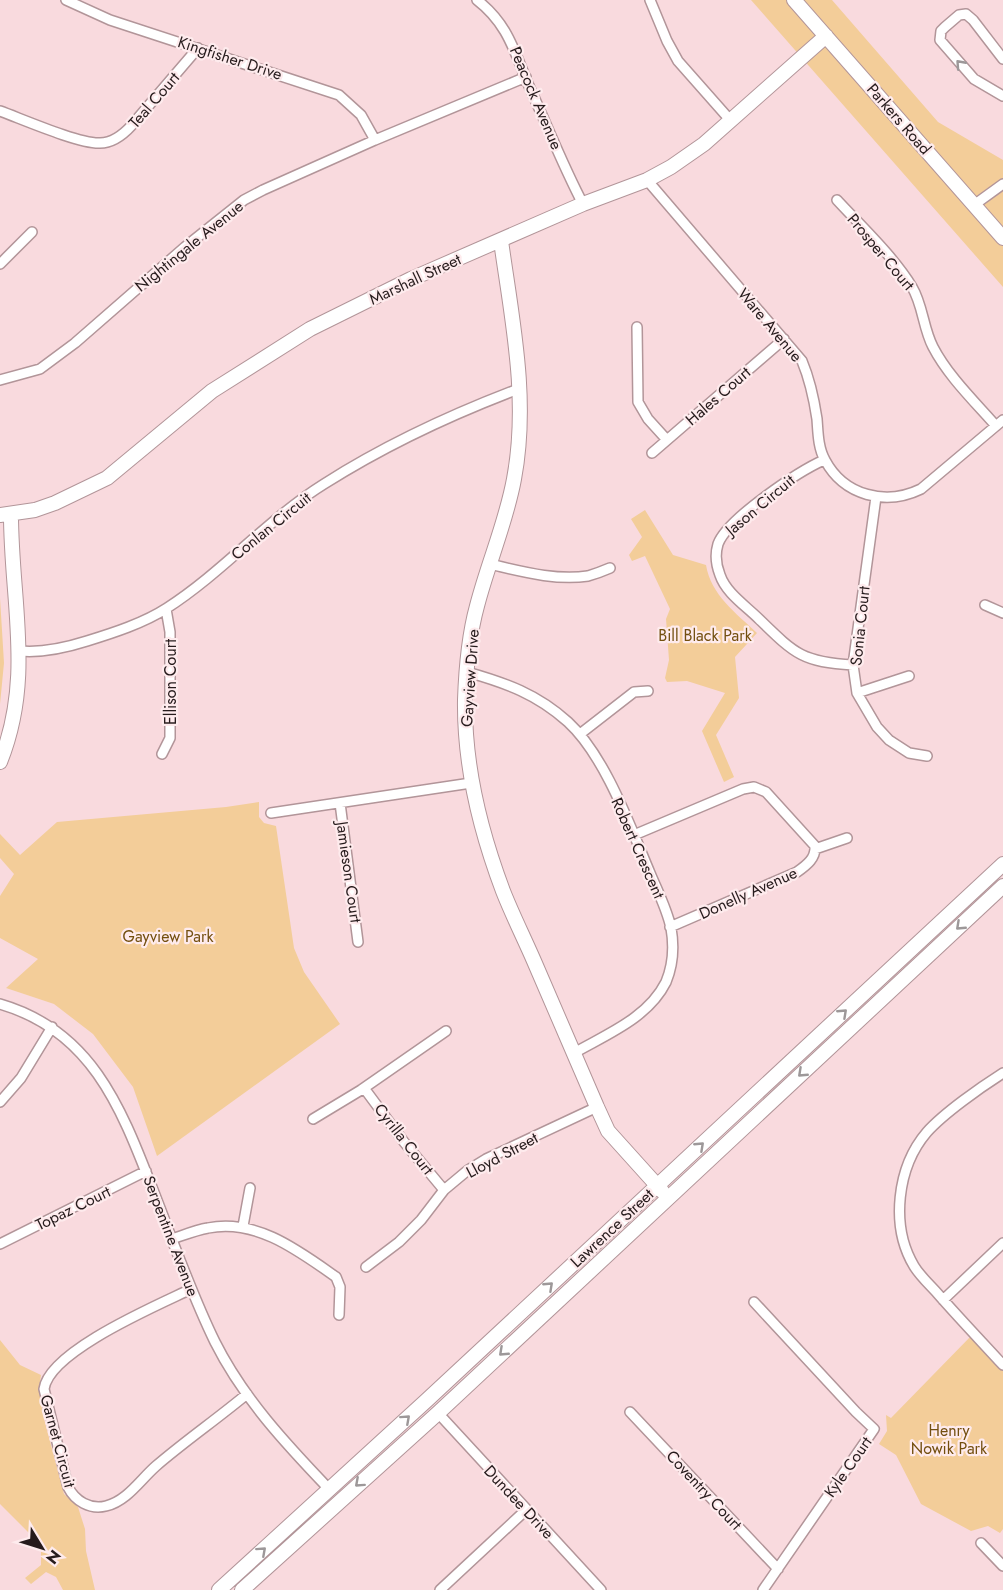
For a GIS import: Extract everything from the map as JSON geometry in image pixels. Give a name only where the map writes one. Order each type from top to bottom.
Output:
[{"type":"main road","name":"Parkers Road","points":[[794,0],[1003,238]]},
{"type":"main road","name":"Marshall Street","points":[[5,515],[55,503],[107,478],[212,391],[310,329],[411,279],[583,204],[647,180],[688,155],[826,36]]},
{"type":"main road","name":"Gayview Drive","points":[[501,241],[521,388],[518,456],[505,517],[474,616],[467,672],[466,733],[471,783],[484,836],[503,891],[608,1131],[668,1197]]},
{"type":"main road","points":[[0,762],[12,723],[20,651],[5,515]]},
{"type":"main road","name":"Lawrence Street","points":[[219,1590],[1002,866]]},
{"type":"main road","name":"Lawrence Street","points":[[242,1590],[438,1413],[1003,886]]},
{"type":"main road","points":[[427,1400],[438,1413]]},
{"type":"main road","points":[[329,1489],[339,1500]]},
{"type":"street","name":"Peacock Avenue","points":[[477,0],[497,17],[505,28],[583,204]]},
{"type":"street","points":[[650,0],[678,61],[730,121]]},
{"type":"street","name":"Kingfisher Drive","points":[[70,1],[110,20],[339,95],[361,115],[375,140]]},
{"type":"street","points":[[1003,59],[966,14],[959,15],[940,31],[942,44],[974,79],[1003,96]]},
{"type":"street","name":"Teal Court","points":[[0,111],[85,141],[101,143],[112,141],[124,134],[198,48]]},
{"type":"street","name":"Nightingale Avenue","points":[[0,380],[40,369],[75,343],[221,217],[263,190],[526,77]]},
{"type":"street","name":"Ware Avenue","points":[[647,180],[802,361],[812,387],[819,443],[824,460]]},
{"type":"street","points":[[974,205],[1003,184]]},
{"type":"street","name":"Prosper Court","points":[[837,200],[912,286],[920,302],[932,345],[941,361],[1000,423]]},
{"type":"street","points":[[0,264],[32,232]]},
{"type":"street","points":[[0,249],[8,256]]},
{"type":"street","points":[[637,327],[638,402],[648,420],[668,440]]},
{"type":"street","name":"Hales Court","points":[[652,453],[784,339]]},
{"type":"street","name":"Conlan Circuit","points":[[20,651],[47,651],[84,642],[166,609],[322,485],[389,446],[444,418],[521,388]]},
{"type":"street","points":[[824,460],[837,475],[863,494],[876,497],[899,497],[921,489],[1000,423]]},
{"type":"street","name":"Jason Circuit","points":[[824,460],[784,482],[733,525],[718,543],[717,562],[719,574],[726,587],[786,645],[804,657],[825,663],[854,665]]},
{"type":"street","name":"Sonia Court","points":[[876,497],[854,665],[857,693],[877,727],[889,740],[909,753],[927,756]]},
{"type":"street","points":[[489,564],[532,574],[565,576],[588,576],[610,568]]},
{"type":"street","points":[[985,605],[1003,613]]},
{"type":"street","name":"Ellison Court","points":[[162,754],[170,738],[170,632],[166,609]]},
{"type":"street","name":"Robert Crescent","points":[[467,672],[506,683],[530,694],[550,707],[580,734],[601,765],[634,835],[670,927],[673,948],[671,965],[658,996],[634,1019],[574,1053]]},
{"type":"street","points":[[857,693],[909,676]]},
{"type":"street","points":[[580,734],[634,692],[648,691]]},
{"type":"street","name":"Jamieson Court","points":[[271,813],[471,783]]},
{"type":"street","points":[[634,835],[743,789],[754,787],[766,792],[813,842],[815,849],[847,838]]},
{"type":"street","name":"Jamieson Court","points":[[340,803],[358,942]]},
{"type":"street","name":"Donelly Avenue","points":[[670,927],[798,872],[813,858],[815,849]]},
{"type":"street","name":"Serpentine Avenue","points":[[0,1004],[22,1011],[52,1027],[75,1046],[92,1066],[112,1096],[126,1123],[191,1289],[230,1369],[274,1429],[329,1489]]},
{"type":"street","points":[[0,1102],[21,1078],[52,1027]]},
{"type":"street","name":"Cyrilla Court","points":[[313,1119],[364,1088],[446,1031]]},
{"type":"street","points":[[1003,1073],[942,1118],[927,1133],[906,1170],[900,1202],[902,1234],[914,1267],[1003,1365]]},
{"type":"street","name":"Cyrilla Court","points":[[364,1088],[404,1142],[444,1190]]},
{"type":"street","name":"Lloyd Street","points":[[366,1267],[399,1242],[421,1220],[444,1190],[468,1170],[486,1159],[597,1107]]},
{"type":"street","name":"Topaz Court","points":[[0,1244],[146,1171]]},
{"type":"street","points":[[243,1226],[250,1188]]},
{"type":"street","points":[[172,1239],[209,1227],[243,1226],[273,1237],[336,1277],[340,1287],[339,1315]]},
{"type":"street","points":[[943,1299],[1003,1243]]},
{"type":"street","name":"Garnet Circuit","points":[[191,1289],[117,1325],[86,1344],[61,1361],[45,1381],[47,1400],[71,1494],[90,1506],[98,1507],[114,1503],[135,1487],[155,1466],[247,1394]]},
{"type":"street","name":"Kyle Court","points":[[754,1302],[874,1429],[763,1590]]},
{"type":"street","name":"Coventry Court","points":[[630,1412],[778,1569]]},
{"type":"street","name":"Dundee Drive","points":[[438,1413],[600,1590]]},
{"type":"street","points":[[440,1590],[526,1510]]},
{"type":"street","points":[[981,1543],[1003,1566]]},
{"type":"green space","points":[[751,0],[832,0],[938,122],[1003,160],[1003,287]]},
{"type":"green space","name":"Bill Black Park","points":[[645,510],[673,555],[706,565],[719,594],[733,611],[757,633],[735,657],[739,698],[716,735],[734,777],[724,782],[702,731],[725,693],[687,681],[667,682],[665,678],[669,660],[666,619],[670,609],[645,556],[632,561],[629,555],[642,537],[631,519]]},
{"type":"green space","points":[[0,598],[4,663],[0,704]]},
{"type":"green space","name":"Gayview Park","points":[[259,802],[259,817],[264,823],[276,826],[294,948],[304,972],[340,1024],[157,1156],[133,1087],[93,1034],[54,1004],[6,988],[38,959],[0,938],[0,896],[14,874],[0,858],[0,834],[20,855],[57,822]]},
{"type":"green space","name":"Henry Nowik Park","points":[[971,1336],[1003,1371],[1003,1529],[1000,1533],[988,1526],[971,1531],[921,1504],[896,1455],[879,1444],[887,1431],[886,1415],[891,1418]]},
{"type":"green space","points":[[0,1340],[20,1365],[41,1375],[39,1390],[43,1415],[64,1494],[78,1507],[85,1529],[86,1551],[95,1590],[63,1590],[56,1577],[46,1572],[31,1584],[25,1578],[41,1565],[41,1545],[0,1504]]}]
